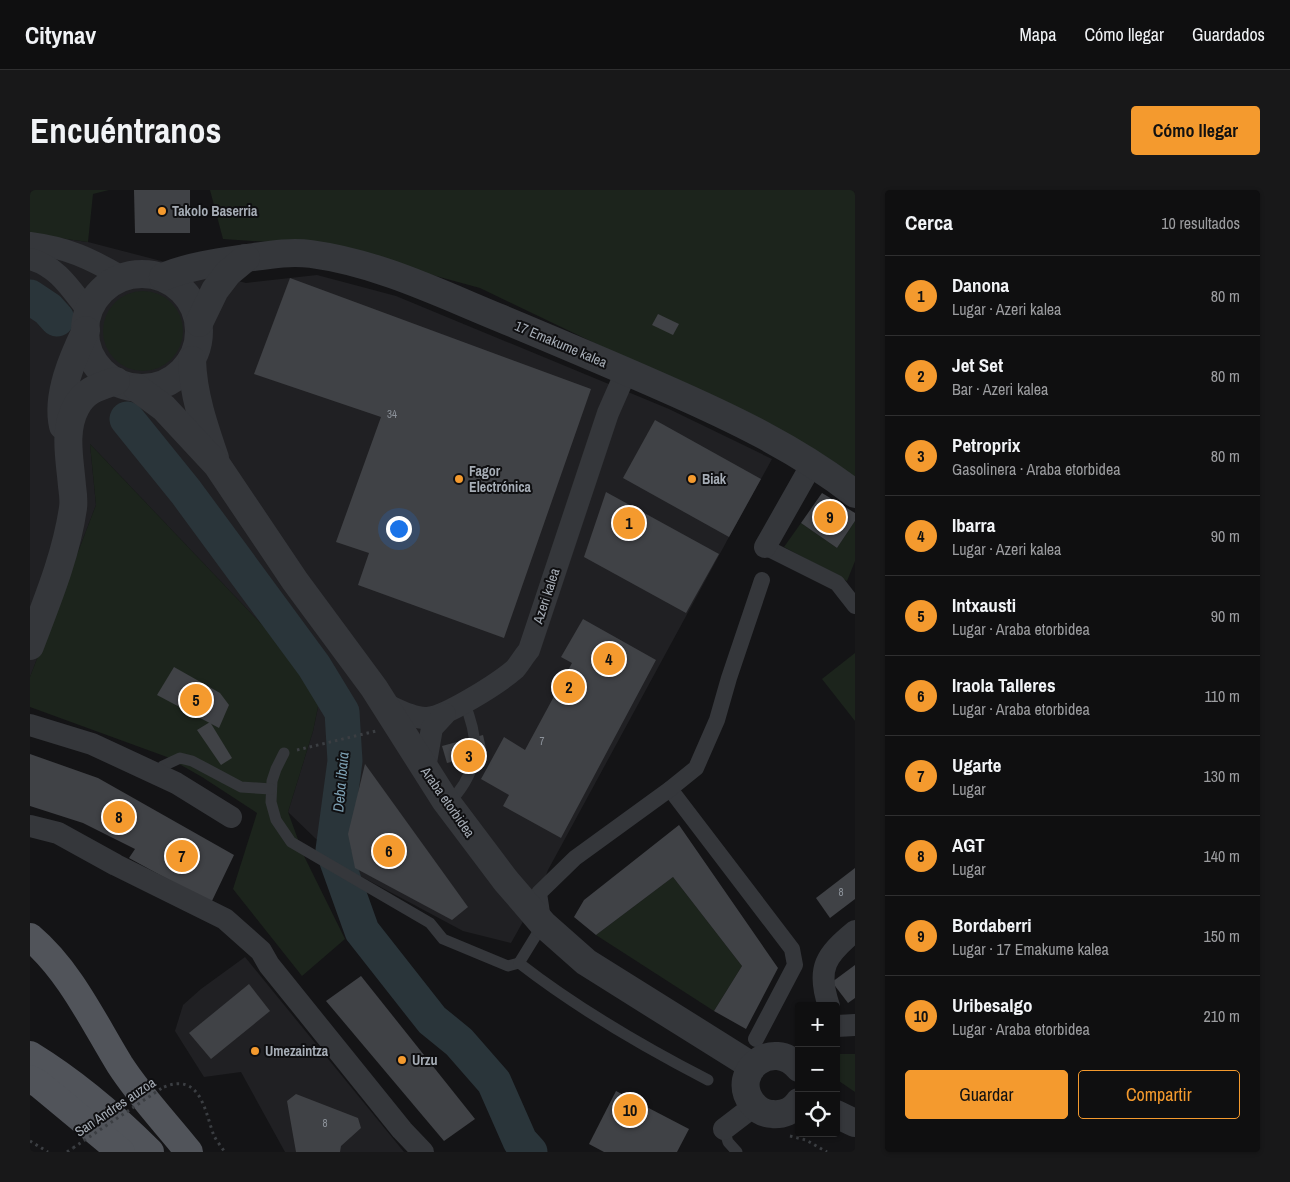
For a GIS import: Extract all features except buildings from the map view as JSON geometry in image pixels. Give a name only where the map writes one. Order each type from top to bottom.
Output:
[{"type":"main road","points":[[30,937],[51,958],[80,998],[131,1080],[189,1152]]},
{"type":"main road","points":[[30,1055],[91,1099],[150,1152]]},
{"type":"main road","points":[[30,1079],[39,1084],[121,1152]]},
{"type":"street","points":[[30,243],[50,246],[88,258],[122,277]]},
{"type":"street","name":"17 Emakume kalea","points":[[163,277],[179,270],[283,253],[309,253],[380,269],[578,351],[624,376],[652,383],[729,418],[812,464],[855,494]]},
{"type":"street","points":[[199,323],[215,290],[228,273],[246,258]]},
{"type":"street","points":[[30,259],[39,261],[59,274],[87,321],[87,345],[93,360],[107,376],[126,384]]},
{"type":"street","points":[[30,646],[67,545],[74,505],[68,436],[75,408],[85,394],[98,387],[126,384],[153,387],[168,382],[182,373],[192,360],[197,348],[199,323],[195,308],[187,295],[176,284],[163,277],[142,274],[122,277],[108,285],[96,297],[69,369],[61,410],[62,425],[68,436]]},
{"type":"street","name":"Araba etorbidea","points":[[192,360],[192,377],[200,413],[217,465]]},
{"type":"street","name":"Azeri kalea","points":[[383,703],[411,715],[427,718],[454,708],[496,683],[516,667],[528,650],[608,413],[624,376]]},
{"type":"street","name":"Araba etorbidea","points":[[126,384],[164,408],[217,465],[295,581],[383,703],[448,804],[506,881],[543,924],[586,962],[752,1066]]},
{"type":"street","points":[[812,464],[764,547],[837,583],[855,606]]},
{"type":"street","points":[[543,924],[539,893],[575,858],[696,768],[717,720],[762,580]]},
{"type":"street","points":[[425,768],[432,728],[454,708]]},
{"type":"street","points":[[30,725],[92,744],[176,783],[231,817]]},
{"type":"street","points":[[670,789],[792,948],[795,965],[756,1038]]},
{"type":"street","points":[[30,826],[58,833],[116,865],[225,919],[261,951],[270,965],[402,1130],[423,1152]]},
{"type":"street","points":[[828,1002],[823,985],[827,958],[855,931]]},
{"type":"street","points":[[840,1026],[855,1025]]},
{"type":"street","points":[[794,1060],[777,1055],[759,1060],[752,1066],[748,1074],[746,1091],[754,1106],[770,1114],[780,1114],[789,1111],[795,1106]]},
{"type":"street","points":[[724,1129],[754,1106]]},
{"type":"street","points":[[840,1116],[855,1123]]},
{"type":"lane","points":[[448,804],[461,791],[469,777],[474,764],[476,742],[471,720],[454,708]]},
{"type":"lane","points":[[284,753],[276,769],[270,802],[276,820],[291,842],[430,922],[443,939],[508,966],[519,963],[543,924]]},
{"type":"lane","points":[[155,773],[180,758],[192,761],[241,787],[271,789]]},
{"type":"lane","points":[[519,963],[563,996],[655,1052],[708,1080]]},
{"type":"lane","points":[[724,1129],[728,1142],[737,1152]]},
{"type":"path","points":[[284,753],[362,734]]},
{"type":"path","name":"San Andres auzoa","points":[[67,1152],[162,1088],[171,1084],[186,1085],[197,1092],[203,1101],[215,1138],[225,1152]]},
{"type":"path","points":[[30,1141],[48,1152]]},
{"type":"shaded area","points":[[30,190],[109,190],[93,194],[88,242],[30,234]]},
{"type":"shaded area","points":[[210,190],[855,190],[855,478],[836,463],[807,445],[480,288],[326,246],[223,239]]},
{"type":"shaded area","points":[[30,234],[88,242],[246,283],[317,275],[396,296],[669,409],[772,459],[548,870],[539,893],[511,943],[463,931],[362,877],[315,838],[288,812],[313,731],[319,702],[287,651],[90,444],[96,505],[30,677]]},
{"type":"shaded area","points":[[143,291],[158,294],[171,303],[180,316],[183,331],[180,346],[171,359],[158,368],[143,371],[128,368],[115,359],[106,346],[103,331],[106,316],[115,303],[128,294]]},
{"type":"shaded area","points":[[90,444],[287,651],[319,702],[313,731],[288,812],[304,856],[345,939],[302,976],[233,889],[257,813],[202,777],[167,757],[30,707],[30,677],[96,505]]},
{"type":"shaded area","points":[[855,521],[855,561],[847,581],[784,547],[801,523],[837,548]]},
{"type":"shaded area","points":[[855,653],[855,721],[822,679]]},
{"type":"shaded area","points":[[673,877],[742,966],[714,1011],[596,935]]},
{"type":"shaded area","name":"Umezaintza","points":[[245,957],[404,1152],[285,1152],[241,1072],[204,1077],[175,1031],[183,1005],[201,989]]},
{"type":"shaded area","points":[[840,1054],[855,1054],[855,1092],[840,1082]]},
{"type":"waterway","name":"Deba ibaia","points":[[30,297],[48,309],[57,319]]},
{"type":"waterway","name":"Deba ibaia","points":[[127,419],[186,492],[314,666],[342,712],[345,761],[333,850],[362,931],[432,1020],[459,1042],[494,1082],[520,1141],[530,1152]]},
{"type":"place","name":"Takolo Baserria","points":[[162,211]]},
{"type":"place","name":"Fagor Electrónica","points":[[459,479]]},
{"type":"place","name":"Biak","points":[[692,479]]},
{"type":"place","name":"Bordaberri","points":[[830,517]]},
{"type":"place","name":"Danona","points":[[629,523]]},
{"type":"place","name":"Ibarra","points":[[609,659]]},
{"type":"place","name":"Jet Set","points":[[569,687]]},
{"type":"place","name":"Intxausti","points":[[196,700]]},
{"type":"place","name":"Petroprix","points":[[469,756]]},
{"type":"place","name":"AGT","points":[[119,817]]},
{"type":"place","name":"Iraola Talleres","points":[[389,851]]},
{"type":"place","name":"Ugarte","points":[[182,856]]},
{"type":"place","name":"Umezaintza","points":[[255,1051]]},
{"type":"place","name":"Urzu","points":[[402,1060]]},
{"type":"place","name":"Uribesalgo","points":[[630,1110]]}]
